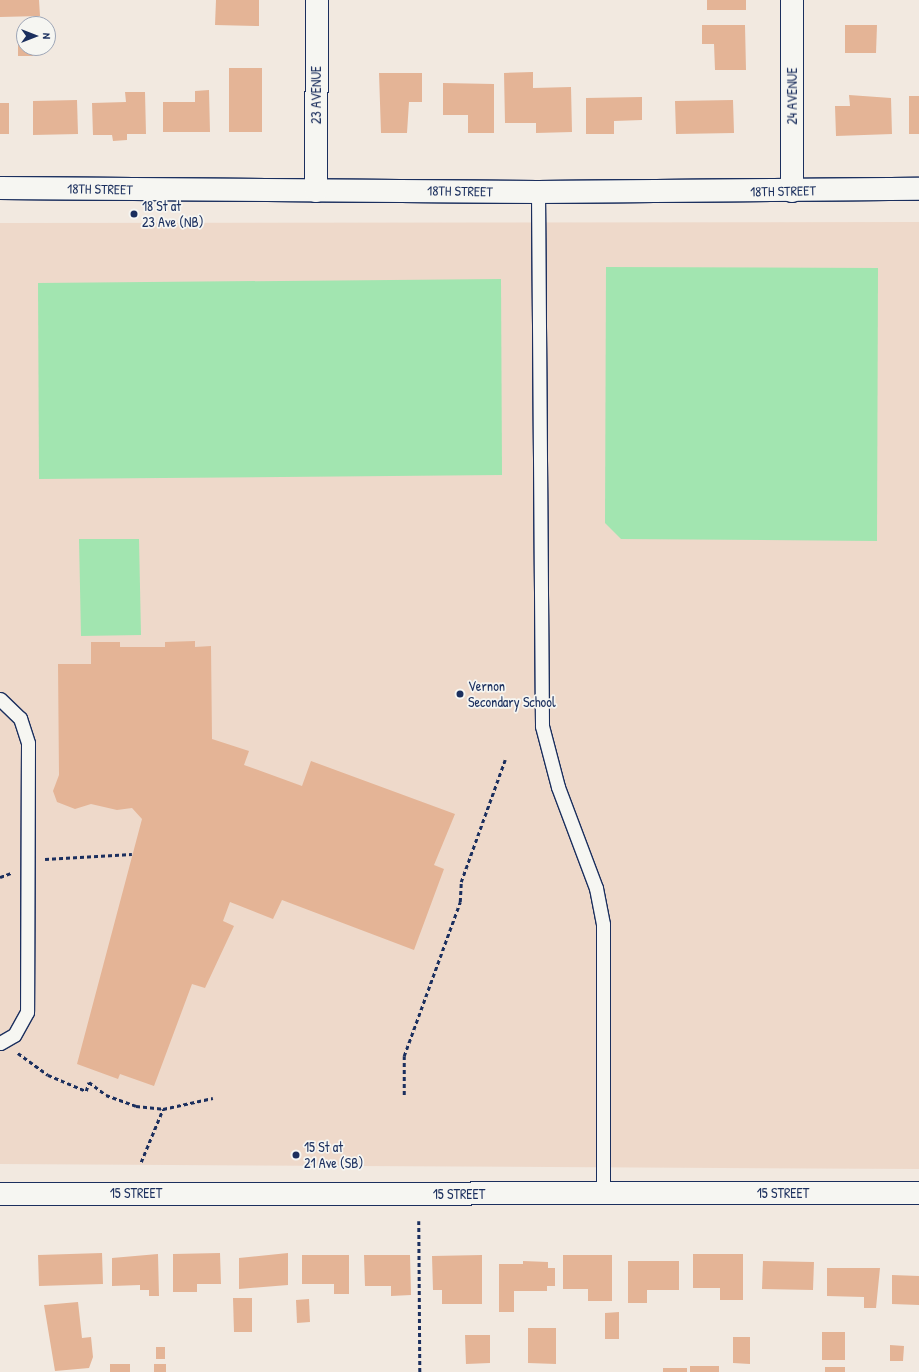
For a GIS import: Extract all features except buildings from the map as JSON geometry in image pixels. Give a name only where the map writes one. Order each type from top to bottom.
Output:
[{"type":"street","name":"23 AVENUE","points":[[316,191],[317,0]]},
{"type":"street","name":"24 AVENUE","points":[[792,0],[792,191]]},
{"type":"street","name":"18TH STREET","points":[[0,188],[538,192],[919,189]]},
{"type":"street","name":"15 STREET","points":[[0,1194],[919,1193]]},
{"type":"lane","points":[[538,192],[542,726],[558,787],[596,888],[603,924],[603,1193]]},
{"type":"lane","points":[[0,699],[20,718],[28,743],[27,1012],[14,1035],[3,1041]]},
{"type":"path","points":[[404,1095],[404,1056],[460,902],[461,882],[505,760]]},
{"type":"path","points":[[0,878],[49,858],[132,854]]},
{"type":"path","points":[[3,1041],[26,1062],[73,1086],[86,1091],[89,1082],[106,1095],[136,1106],[164,1108],[213,1098]]},
{"type":"path","points":[[141,1162],[164,1108]]},
{"type":"path","points":[[419,1221],[420,1372]]},
{"type":"shaded area","name":"Vernon Secondary School","points":[[919,222],[919,1169],[0,1164],[0,223]]},
{"type":"green space","points":[[606,267],[878,268],[877,541],[621,539],[605,523]]},
{"type":"green space","points":[[501,279],[502,475],[39,479],[38,283]]},
{"type":"green space","points":[[79,539],[139,539],[141,635],[81,636]]},
{"type":"place","name":"18 St at 23 Ave (NB)","points":[[134,214]]},
{"type":"place","name":"Vernon Secondary School","points":[[460,694]]},
{"type":"place","name":"15 St at 21 Ave (SB)","points":[[296,1155]]}]
